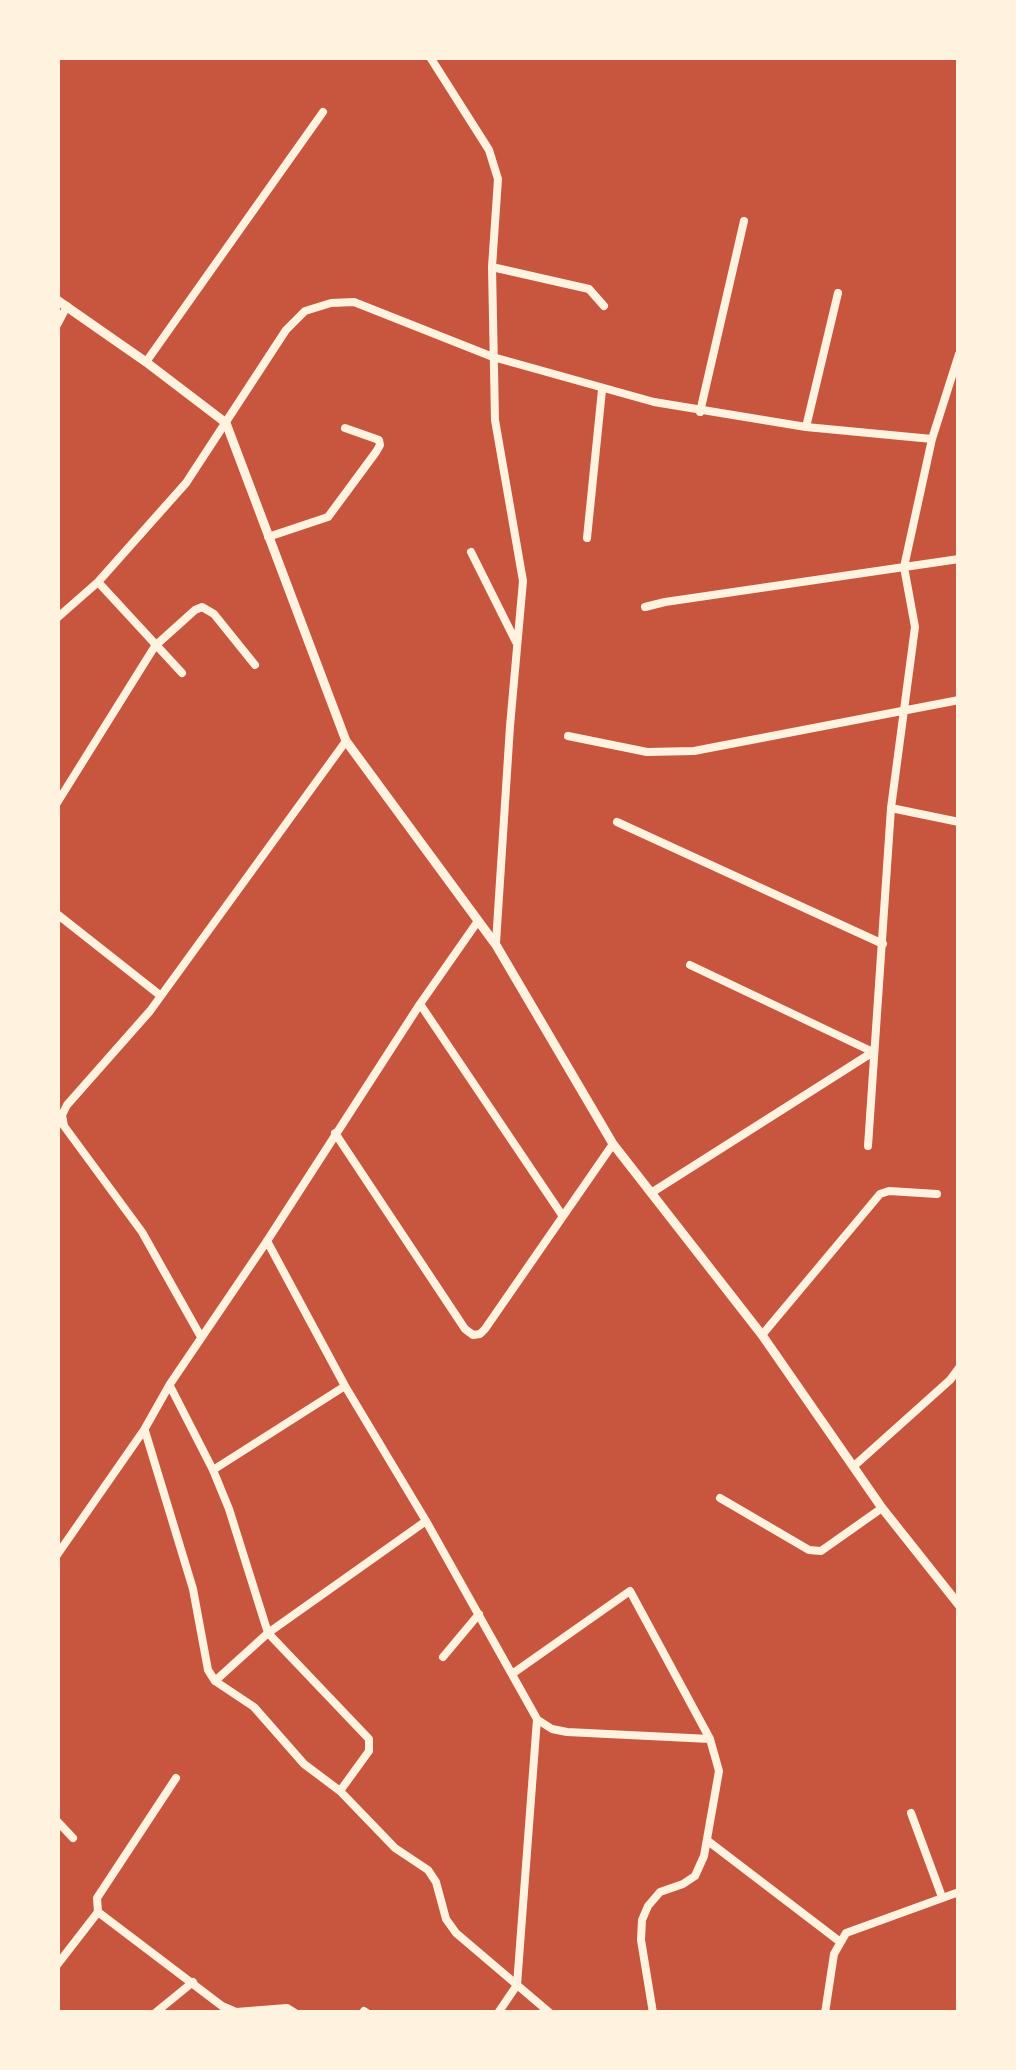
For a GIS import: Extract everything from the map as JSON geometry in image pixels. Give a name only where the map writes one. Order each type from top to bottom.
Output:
[{"type":"street","points":[[430,57],[489,150],[498,179],[492,267],[495,420],[523,604],[496,945]]},
{"type":"street","points":[[146,362],[322,112]]},
{"type":"street","points":[[700,412],[744,221]]},
{"type":"street","points":[[492,267],[589,289],[604,306]]},
{"type":"street","points":[[806,428],[838,292]]},
{"type":"street","points":[[57,619],[98,582],[186,483],[286,330],[305,311],[331,303],[354,302],[493,357],[700,412],[806,428],[932,439]]},
{"type":"street","points":[[57,325],[62,303],[226,423],[346,741],[496,945],[613,1144],[762,1335],[882,1508],[959,1605]]},
{"type":"street","points":[[868,1146],[892,808],[915,627],[904,567],[932,439],[959,354]]},
{"type":"street","points":[[587,538],[602,389]]},
{"type":"street","points":[[268,537],[328,517],[376,452],[379,440],[345,428]]},
{"type":"street","points":[[471,552],[517,644]]},
{"type":"street","points":[[645,608],[959,559]]},
{"type":"street","points":[[98,582],[182,674]]},
{"type":"street","points":[[57,803],[155,646],[202,607],[214,614],[255,665]]},
{"type":"street","points":[[568,736],[647,752],[694,751],[959,700]]},
{"type":"street","points":[[201,1337],[142,1232],[64,1126],[62,1115],[161,996],[346,741]]},
{"type":"street","points":[[892,808],[959,822]]},
{"type":"street","points":[[617,822],[883,944]]},
{"type":"street","points":[[57,914],[161,996]]},
{"type":"street","points":[[57,1555],[478,921]]},
{"type":"street","points":[[690,965],[873,1052]]},
{"type":"street","points":[[420,1004],[562,1215]]},
{"type":"street","points":[[650,1193],[873,1052]]},
{"type":"street","points":[[335,1133],[473,1335],[485,1329],[613,1144]]},
{"type":"street","points":[[762,1335],[880,1194],[937,1194]]},
{"type":"street","points":[[267,1241],[537,1719],[567,1732],[710,1739]]},
{"type":"street","points":[[854,1466],[959,1368]]},
{"type":"street","points":[[170,1384],[229,1509],[268,1633],[365,1733],[370,1745],[366,1755],[340,1791]]},
{"type":"street","points":[[213,1469],[345,1386]]},
{"type":"street","points":[[144,1430],[193,1589],[208,1670],[215,1682],[254,1707],[304,1764],[340,1791],[395,1848],[428,1870],[456,1933],[550,2013]]},
{"type":"street","points":[[720,1498],[809,1550],[821,1551],[882,1508]]},
{"type":"street","points":[[215,1682],[268,1633],[426,1521]]},
{"type":"street","points":[[512,1674],[630,1591],[710,1739],[719,1771],[707,1841],[695,1876],[661,1892],[642,1920],[652,2013]]},
{"type":"street","points":[[442,1658],[479,1614]]},
{"type":"street","points":[[498,2013],[517,1985],[537,1719]]},
{"type":"street","points":[[57,1965],[98,1912],[97,1898],[176,1778]]},
{"type":"street","points":[[911,1813],[942,1898]]},
{"type":"street","points":[[57,1822],[73,1838]]},
{"type":"street","points":[[707,1841],[839,1941]]},
{"type":"street","points":[[824,2013],[834,1954],[846,1933],[959,1892]]},
{"type":"street","points":[[98,1912],[222,2006],[236,2012],[286,2008],[296,2013]]},
{"type":"street","points":[[155,2013],[193,1982]]}]
